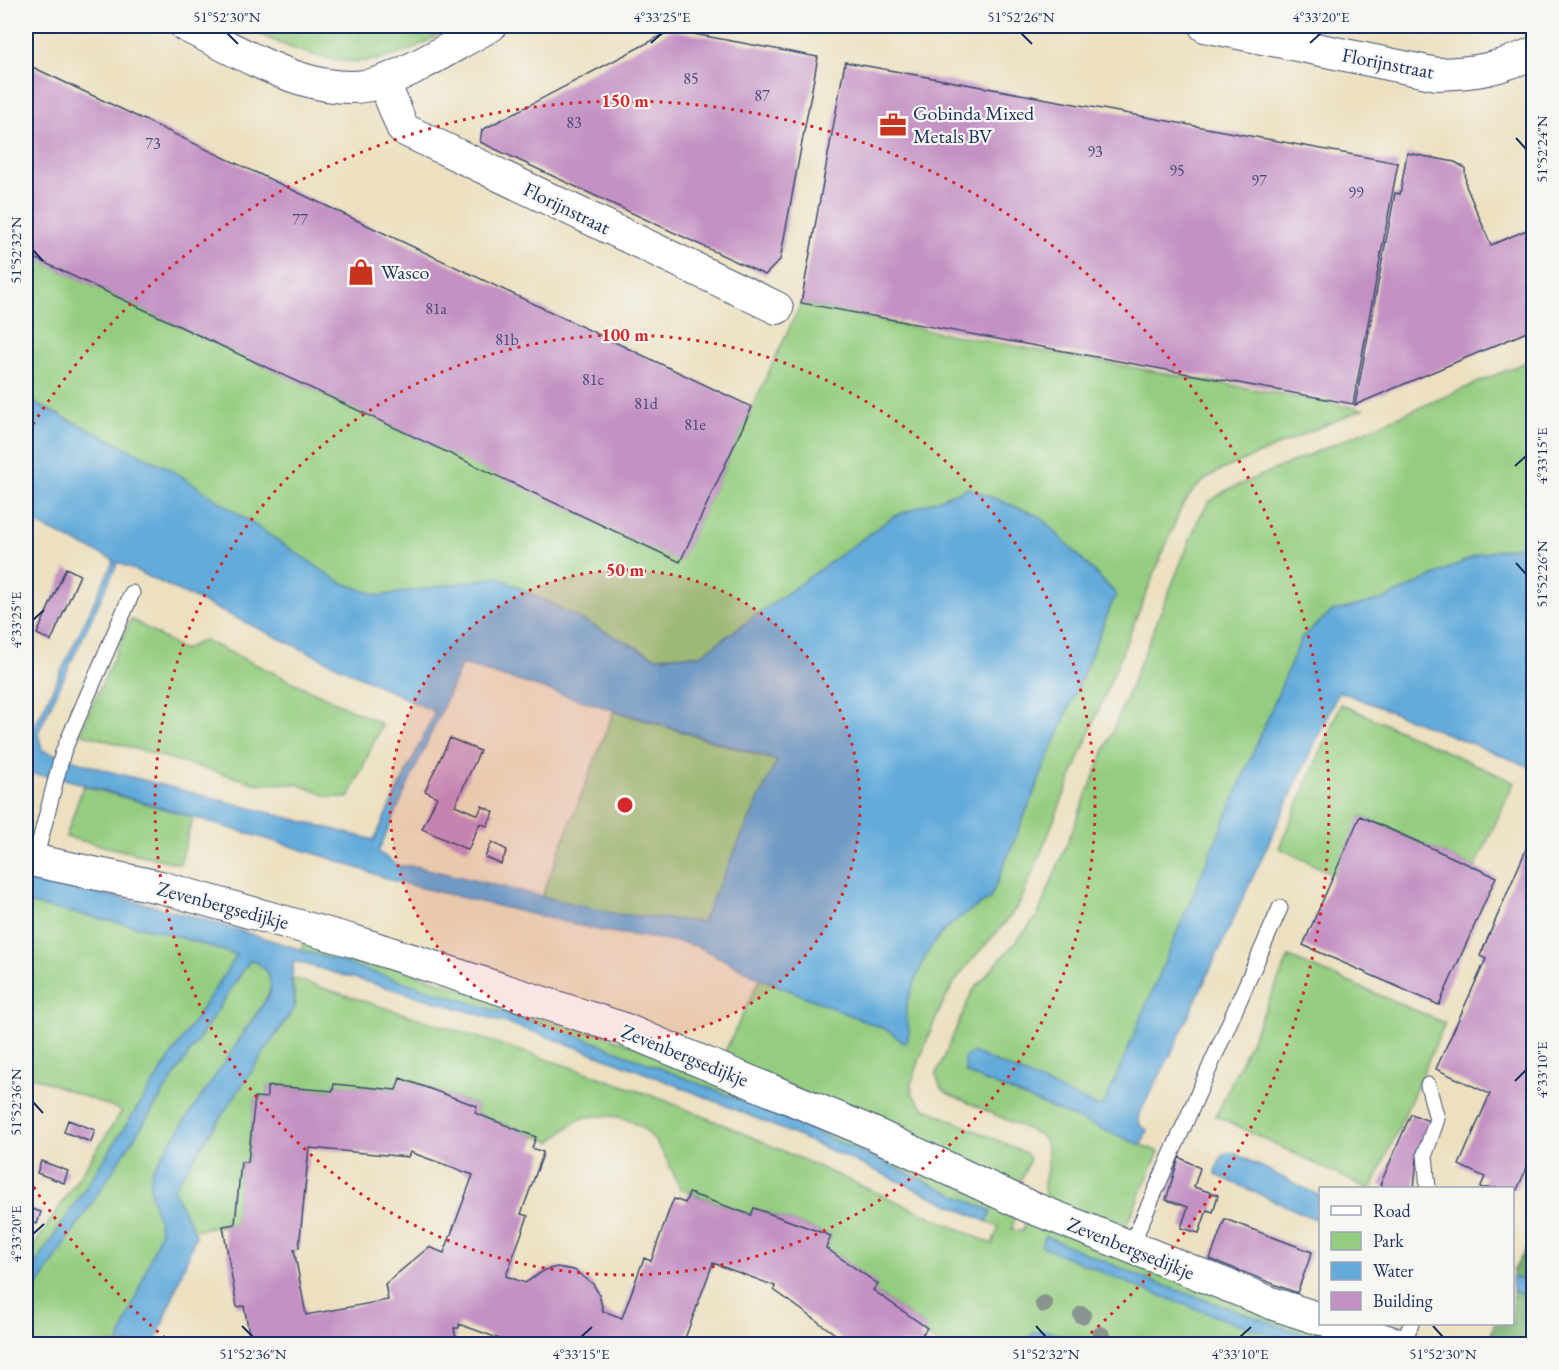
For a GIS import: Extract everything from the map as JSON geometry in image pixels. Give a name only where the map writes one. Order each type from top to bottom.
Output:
[{"type":"street","points":[[186,26],[305,81],[329,86],[360,86],[384,82],[490,26]]},
{"type":"street","name":"Florijnstraat","points":[[1205,26],[1437,74],[1470,73],[1500,68],[1533,53]]},
{"type":"street","name":"Florijnstraat","points":[[384,82],[403,129],[777,308]]},
{"type":"street","name":"Zevenbergsedijkje","points":[[30,860],[160,887],[353,941],[621,1028],[866,1130],[1028,1206],[1130,1248],[1319,1319]]},
{"type":"street","points":[[1339,1325],[1396,1344]]},
{"type":"lane","points":[[30,860],[57,779],[63,752],[132,593]]},
{"type":"lane","points":[[1130,1248],[1280,909]]},
{"type":"lane","points":[[1428,1085],[1437,1119],[1425,1154],[1428,1187]]},
{"type":"lane","points":[[1403,1344],[1410,1325]]},
{"type":"green space","points":[[241,26],[452,26],[423,44],[396,55],[371,61],[347,61],[297,50]]},
{"type":"green space","points":[[26,254],[680,561],[801,303],[926,330],[1363,409],[1217,472],[1192,492],[1181,508],[1021,901],[953,985],[935,1020],[911,1084],[912,1094],[924,1108],[1026,1153],[1030,1159],[1022,1178],[1013,1186],[723,1056],[760,978],[889,1031],[905,1044],[909,1033],[906,1013],[908,998],[921,966],[935,941],[952,923],[990,899],[1116,594],[1039,516],[968,488],[893,517],[701,655],[655,657],[498,577],[380,596],[340,582],[172,470],[26,399]]},
{"type":"green space","points":[[1533,359],[1533,544],[1479,554],[1385,599],[1332,612],[1105,1103],[1099,1107],[966,1073],[1159,1152],[1126,1225],[1110,1228],[1050,1202],[1045,1195],[1044,1188],[1048,1155],[1046,1145],[1040,1135],[947,1093],[941,1088],[936,1075],[972,992],[1037,917],[1199,518],[1209,502],[1227,490]]},
{"type":"green space","points":[[131,619],[183,650],[204,640],[382,724],[349,798],[330,797],[297,784],[255,783],[80,733]]},
{"type":"green space","points":[[1341,704],[1514,782],[1475,868],[1361,816],[1335,875],[1279,848]]},
{"type":"green space","points":[[614,711],[777,761],[702,923],[616,914],[541,898]]},
{"type":"green space","points":[[83,786],[193,817],[180,864],[66,837]]},
{"type":"green space","points":[[26,903],[164,932],[237,955],[26,1279],[26,1258],[122,1111],[26,1074]]},
{"type":"green space","points":[[307,938],[639,1047],[1016,1210],[1012,1229],[1022,1232],[1028,1215],[1360,1344],[939,1344],[923,1333],[926,1328],[922,1324],[873,1290],[877,1284],[826,1248],[831,1236],[754,1208],[751,1215],[680,1189],[661,1150],[644,1129],[633,1122],[620,1117],[587,1117],[573,1123],[551,1142],[475,1113],[477,1106],[401,1078],[396,1090],[334,1084],[333,1091],[274,1086],[267,1087],[267,1098],[255,1097],[248,1162],[241,1162],[235,1224],[193,1230],[190,1223],[152,1344],[26,1344],[26,1304],[250,960],[264,967],[270,977],[270,987],[259,1010],[237,1043],[221,1116],[296,1006],[292,978],[577,1069],[661,1099],[992,1244],[999,1227],[987,1222],[991,1211],[783,1117],[584,1038],[300,950]]},
{"type":"green space","points":[[1289,957],[1445,1023],[1372,1187],[1364,1187],[1216,1116]]},
{"type":"green space","points":[[1533,1239],[1533,1282],[1514,1277],[1514,1268]]},
{"type":"green space","points":[[1514,1291],[1533,1296],[1533,1324],[1525,1344],[1488,1344],[1494,1325],[1514,1325]]},
{"type":"water","points":[[26,399],[172,470],[340,582],[380,596],[498,577],[655,657],[701,655],[893,517],[968,488],[1039,516],[1116,594],[990,899],[952,923],[935,941],[921,966],[907,1005],[909,1034],[905,1044],[889,1031],[760,978],[697,946],[603,931],[397,882],[327,857],[62,778],[26,773],[26,745],[114,560],[26,519]],"holes":[[[118,562],[435,712],[374,840],[108,771],[42,750],[38,733]],[[462,664],[777,760],[702,922],[616,914],[414,866],[399,866],[378,852]]]},
{"type":"water","points":[[1533,544],[1533,768],[1339,691],[1170,1056],[1138,1116],[1140,1125],[1147,1130],[1141,1145],[966,1073],[964,1058],[973,1052],[1098,1107],[1105,1103],[1302,637],[1331,612],[1385,599],[1479,554]]},
{"type":"water","points":[[26,881],[123,898],[206,920],[584,1038],[783,1117],[991,1211],[987,1222],[880,1172],[607,1058],[456,1007],[294,961],[291,981],[295,1006],[173,1189],[196,1235],[155,1344],[118,1344],[160,1233],[150,1188],[152,1170],[270,994],[270,983],[261,965],[250,960],[26,1304],[26,1279],[237,955],[164,932],[26,903]]},
{"type":"water","points":[[1232,1152],[1319,1196],[1319,1221],[1216,1175],[1215,1171],[1223,1155]]},
{"type":"water","points":[[1045,1236],[1151,1281],[1333,1344],[1299,1344],[1137,1287],[1041,1246]]},
{"type":"water","points":[[1514,1277],[1533,1282],[1533,1296],[1514,1291]]},
{"type":"water","points":[[1045,1330],[1083,1344],[1024,1344],[1033,1333]]},
{"type":"building","points":[[672,30],[818,57],[780,260],[765,275],[480,142],[482,130]]},
{"type":"building","points":[[845,62],[1398,163],[1353,404],[801,303]]},
{"type":"building","points":[[26,64],[752,407],[680,562],[26,254]]},
{"type":"building","points":[[1407,153],[1455,162],[1465,168],[1466,186],[1491,245],[1534,227],[1534,329],[1355,405],[1395,193],[1400,194]]},
{"type":"building","points":[[66,568],[80,575],[51,641],[37,634]]},
{"type":"building","points":[[450,738],[480,751],[455,805],[478,815],[482,806],[494,812],[487,826],[480,823],[468,850],[422,829],[437,797],[425,791]]},
{"type":"building","points":[[1360,816],[1496,877],[1439,1005],[1303,945]]},
{"type":"building","points":[[1534,831],[1534,1151],[1517,1190],[1514,1187],[1480,1187],[1485,1177],[1459,1165],[1490,1094],[1436,1069],[1486,959],[1480,956]]},
{"type":"building","points":[[492,842],[507,850],[501,864],[485,857]]},
{"type":"building","points":[[400,1078],[477,1106],[475,1113],[536,1137],[532,1148],[543,1152],[542,1157],[521,1214],[528,1216],[506,1276],[525,1283],[545,1270],[557,1267],[574,1270],[593,1284],[599,1294],[603,1311],[622,1318],[644,1258],[651,1261],[674,1199],[685,1203],[689,1193],[751,1215],[754,1208],[831,1236],[826,1248],[878,1284],[873,1290],[927,1328],[920,1338],[930,1344],[849,1344],[774,1290],[775,1286],[713,1263],[684,1341],[693,1344],[514,1344],[459,1324],[459,1328],[454,1328],[457,1344],[251,1344],[244,1306],[237,1307],[223,1226],[235,1224],[241,1162],[248,1162],[255,1097],[267,1098],[267,1087],[273,1086],[333,1091],[334,1084],[396,1090]],"holes":[[[309,1148],[408,1157],[410,1152],[473,1175],[444,1253],[429,1247],[385,1284],[388,1300],[306,1315],[294,1249],[299,1248]]]},
{"type":"building","points":[[1411,1114],[1429,1121],[1418,1150],[1414,1187],[1380,1185]]},
{"type":"building","points":[[68,1120],[95,1130],[91,1142],[64,1132]]},
{"type":"building","points":[[1179,1157],[1200,1168],[1194,1187],[1218,1195],[1213,1212],[1207,1210],[1199,1233],[1181,1228],[1188,1207],[1166,1200]]},
{"type":"building","points":[[41,1161],[68,1171],[64,1183],[37,1173]]},
{"type":"building","points":[[26,1207],[41,1212],[37,1224],[26,1220]]},
{"type":"building","points":[[1225,1219],[1312,1252],[1297,1293],[1210,1259]]},
{"type":"place","name":"Gobinda Mixed Metals BV","points":[[893,125]]},
{"type":"place","name":"Wasco","points":[[361,272]]}]
